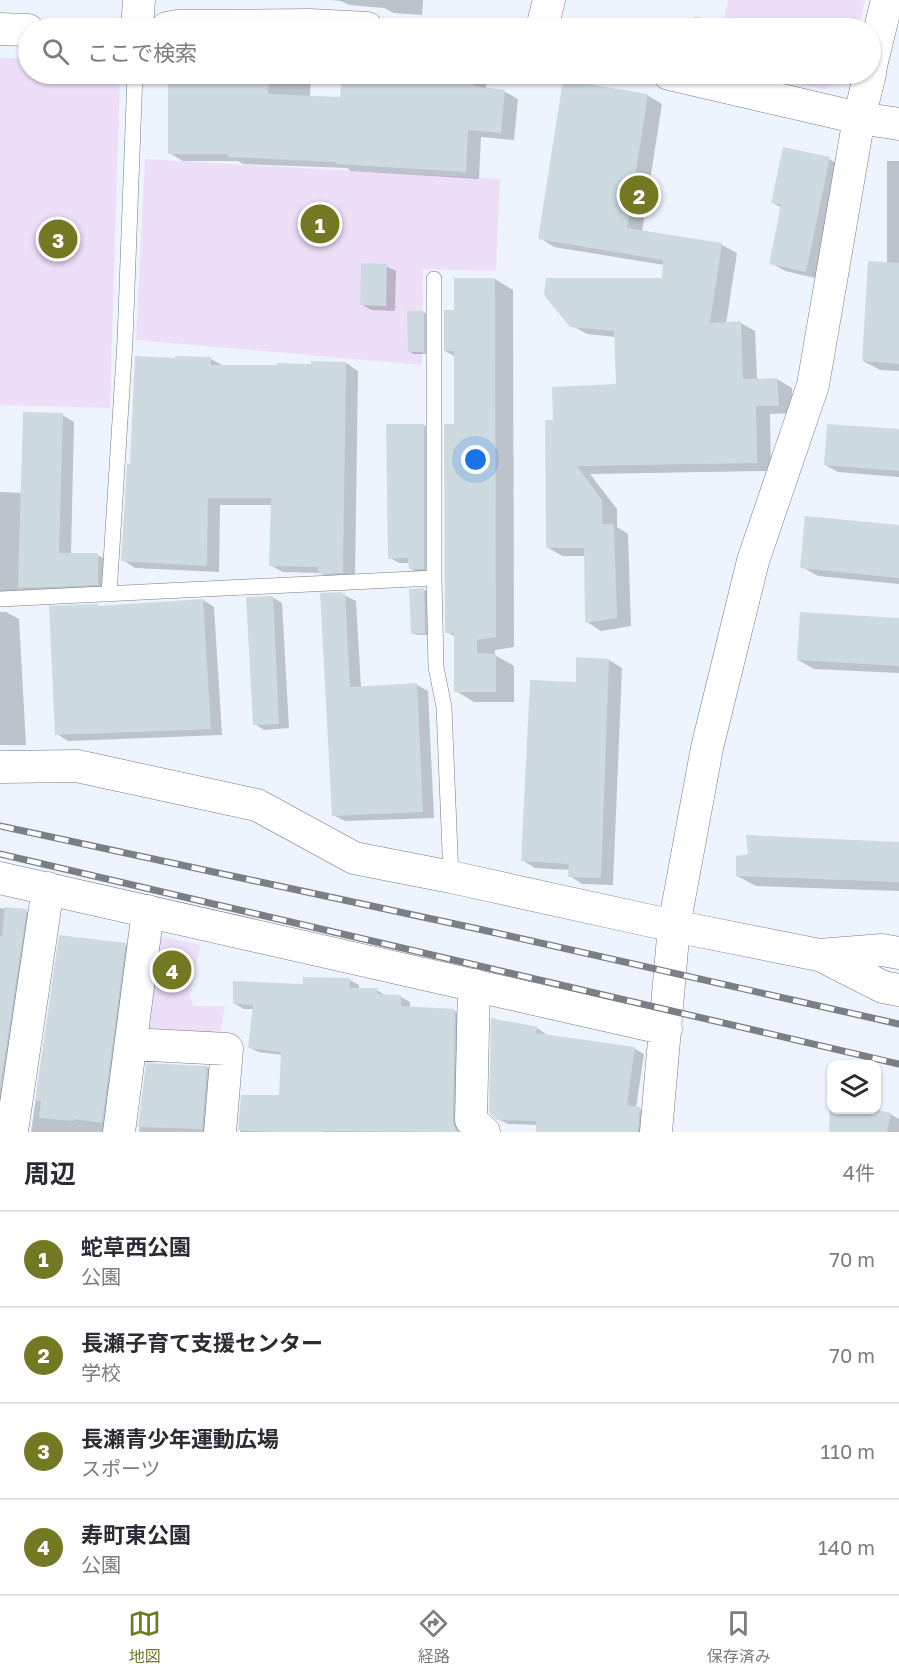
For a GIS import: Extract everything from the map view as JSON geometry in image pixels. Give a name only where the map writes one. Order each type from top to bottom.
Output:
[{"type":"street","points":[[138,18],[139,0]]},
{"type":"street","points":[[544,18],[549,0]]},
{"type":"street","points":[[881,25],[887,0]]},
{"type":"street","points":[[0,29],[18,30]]},
{"type":"street","points":[[712,84],[859,118],[899,124]]},
{"type":"street","points":[[656,1132],[674,926],[707,748],[753,561],[813,385],[859,118],[867,84]]},
{"type":"street","points":[[0,767],[77,765],[257,805],[354,858],[819,955],[883,987],[899,990]]},
{"type":"street","points":[[0,878],[666,1029]]},
{"type":"street","points":[[14,1131],[48,888]]},
{"type":"street","points":[[119,1132],[148,911]]},
{"type":"street","points":[[819,955],[882,950],[899,952]]},
{"type":"street","points":[[474,985],[471,1119],[484,1132]]},
{"type":"street","points":[[131,1044],[227,1048],[220,1132]]},
{"type":"lane","points":[[109,594],[125,341],[135,84]]},
{"type":"lane","points":[[434,279],[436,667],[444,707],[451,877]]},
{"type":"lane","points":[[0,599],[434,578]]},
{"type":"shaded area","points":[[728,0],[865,0],[861,18],[724,18]]},
{"type":"shaded area","points":[[0,58],[18,59],[18,84],[120,84],[110,408],[0,405]]},
{"type":"shaded area","points":[[801,84],[832,84],[825,89]]},
{"type":"shaded area","points":[[145,159],[500,179],[496,271],[423,269],[422,365],[136,340]]},
{"type":"shaded area","points":[[155,935],[200,945],[190,995],[193,1006],[225,1006],[220,1035],[148,1029]]},
{"type":"building","points":[[168,84],[268,84],[268,94],[340,97],[341,84],[473,84],[473,86],[505,90],[501,133],[468,130],[466,172],[336,164],[336,162],[228,157],[228,154],[168,154]]},
{"type":"building","points":[[562,84],[587,84],[648,94],[627,228],[722,243],[710,323],[741,321],[743,379],[777,378],[779,406],[756,406],[757,463],[577,466],[602,500],[602,524],[614,524],[617,618],[585,623],[584,548],[546,548],[545,420],[553,420],[552,387],[616,384],[614,331],[570,327],[544,295],[546,278],[662,278],[663,260],[538,239]]},
{"type":"building","points":[[783,147],[830,157],[806,272],[769,264],[781,205],[771,203]]},
{"type":"building","points":[[868,261],[899,263],[899,364],[862,361]]},
{"type":"building","points":[[361,263],[387,264],[386,306],[360,305]]},
{"type":"building","points":[[454,278],[495,278],[496,637],[477,640],[477,653],[496,654],[496,692],[454,692],[454,633],[445,633],[444,424],[454,424],[454,351],[444,351],[444,310],[454,310]]},
{"type":"building","points":[[407,311],[424,311],[424,352],[408,352]]},
{"type":"building","points":[[135,356],[211,357],[211,365],[346,362],[343,573],[319,574],[318,567],[269,566],[271,498],[208,498],[207,566],[121,561],[127,464],[130,464]]},
{"type":"building","points":[[23,412],[63,413],[59,553],[98,553],[98,585],[18,588]]},
{"type":"building","points":[[386,424],[424,424],[424,569],[409,569],[408,558],[388,559]]},
{"type":"building","points":[[827,424],[899,429],[899,471],[824,465]]},
{"type":"building","points":[[805,516],[899,525],[899,578],[800,568]]},
{"type":"building","points":[[424,588],[425,633],[411,634],[409,589]]},
{"type":"building","points":[[342,592],[342,594],[345,593],[350,687],[417,683],[423,812],[332,816],[320,593]]},
{"type":"building","points":[[273,596],[279,724],[253,725],[246,597]]},
{"type":"building","points":[[203,599],[211,729],[55,735],[49,606],[98,604],[98,606]]},
{"type":"building","points":[[800,612],[899,618],[899,666],[797,660]]},
{"type":"building","points":[[576,657],[609,659],[601,878],[568,877],[569,864],[521,861],[530,680],[576,682]]},
{"type":"building","points":[[746,835],[899,842],[899,882],[736,876],[736,856],[748,854]]},
{"type":"building","points":[[5,907],[27,909],[0,1089],[0,936],[2,936]]},
{"type":"building","points":[[59,935],[126,943],[102,1123],[39,1118],[41,1101],[35,1101]]},
{"type":"building","points":[[303,977],[350,978],[350,988],[377,988],[377,994],[401,995],[401,1006],[455,1009],[453,1120],[458,1132],[238,1130],[241,1095],[279,1095],[281,1052],[248,1048],[253,1005],[233,1004],[233,981],[303,984]]},
{"type":"building","points":[[491,1018],[538,1027],[536,1033],[635,1047],[627,1105],[640,1107],[638,1132],[536,1132],[536,1121],[497,1120],[489,1112]]},
{"type":"building","points":[[146,1063],[207,1066],[202,1129],[138,1127]]},
{"type":"building","points":[[881,1111],[891,1113],[887,1132],[829,1132],[830,1114],[881,1114]]},
{"type":"railway","points":[[0,826],[483,930],[899,1024]]},
{"type":"railway","points":[[0,854],[899,1064]]},
{"type":"place","name":"長瀬子育て支援センター","points":[[639,195]]},
{"type":"place","name":"蛇草西公園","points":[[320,224]]},
{"type":"place","name":"長瀬青少年運動広場","points":[[58,239]]},
{"type":"place","name":"寿町東公園","points":[[172,970]]}]
